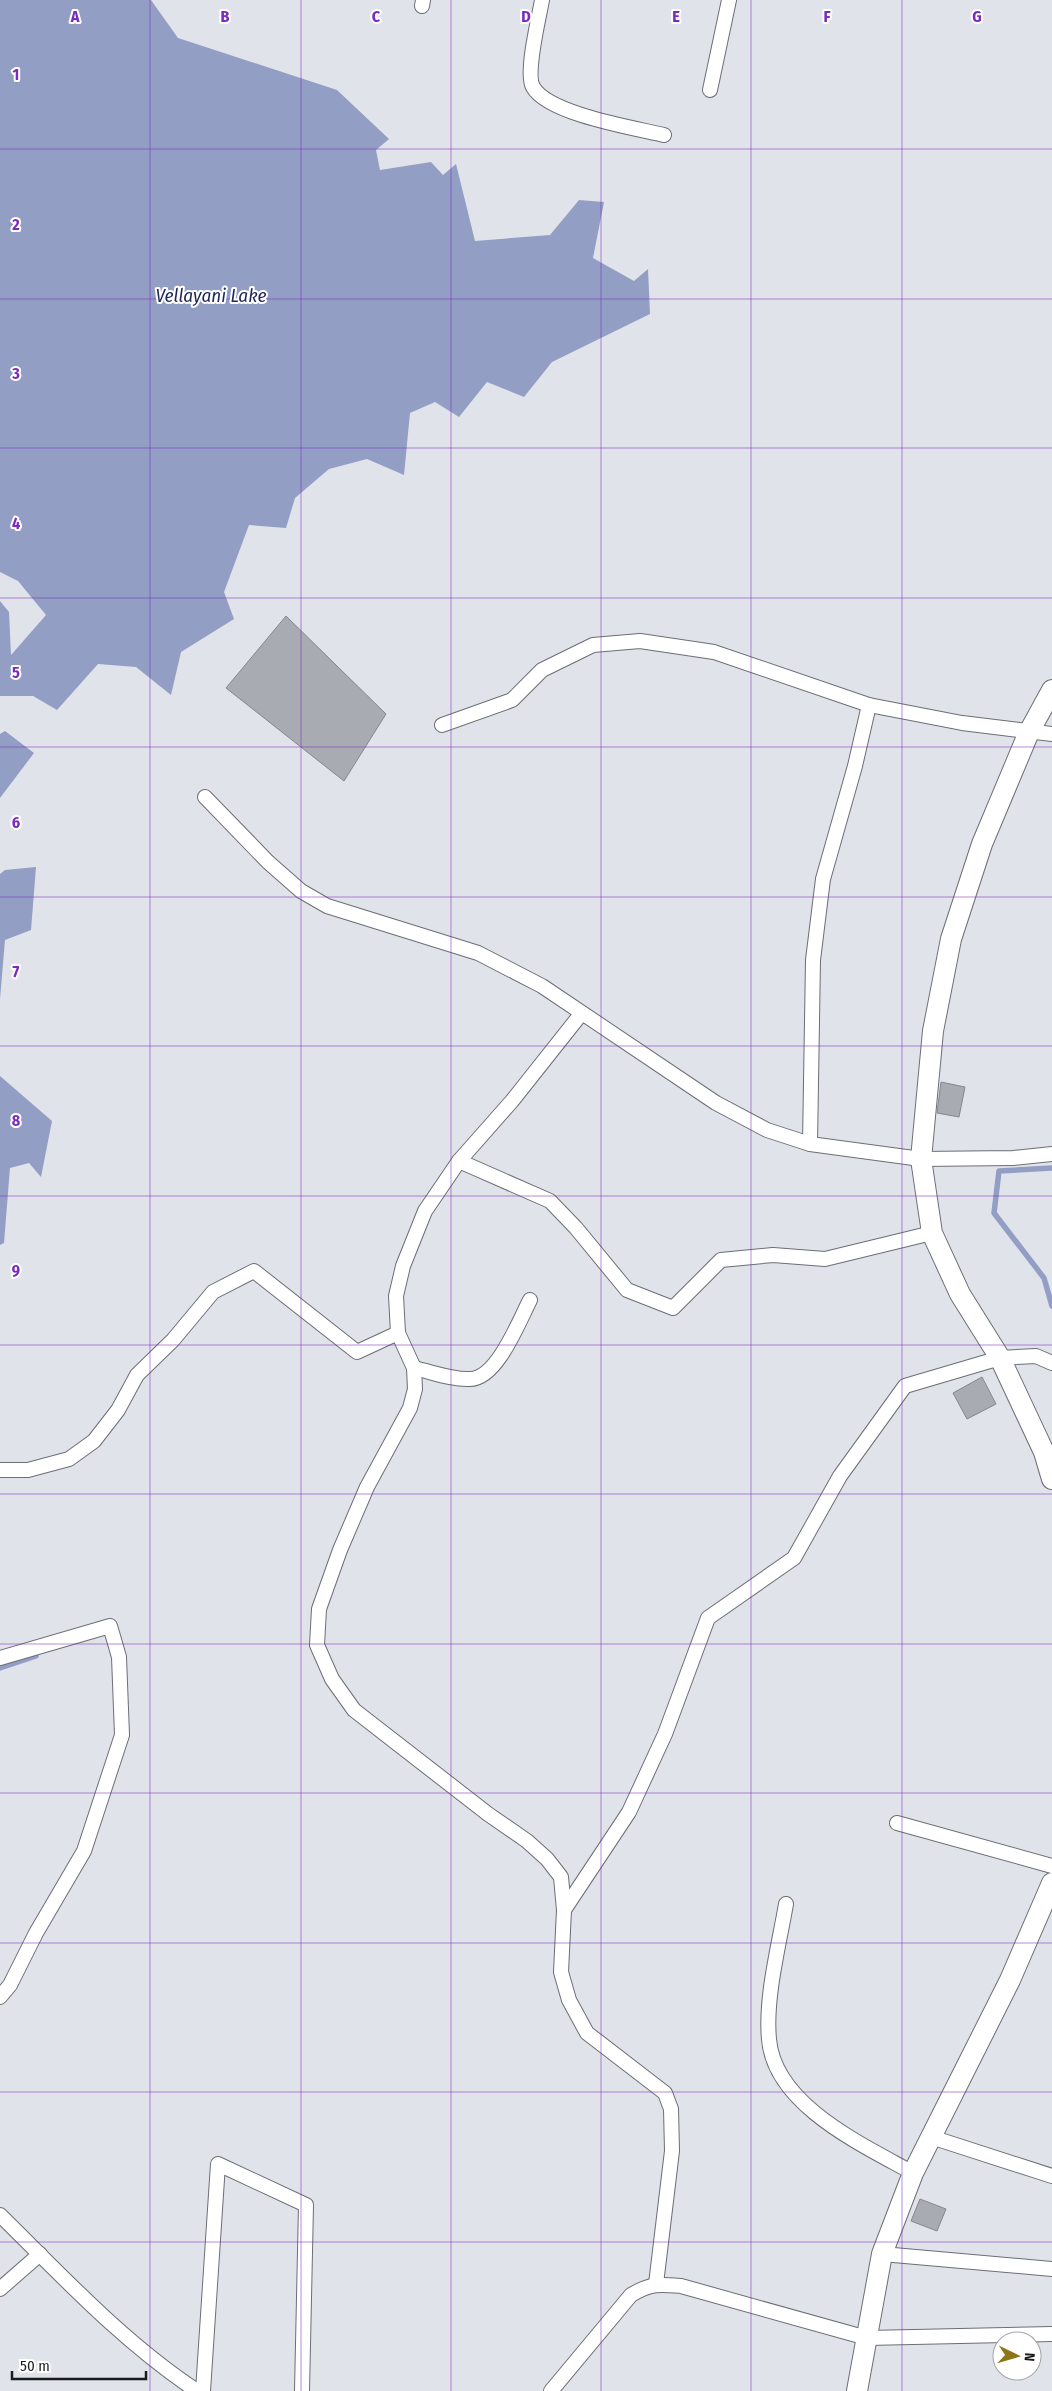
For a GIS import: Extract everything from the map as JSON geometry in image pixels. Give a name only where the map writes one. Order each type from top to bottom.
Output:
[{"type":"street","points":[[542,0],[530,66],[532,86],[544,100],[569,112],[664,135]]},
{"type":"street","points":[[710,90],[729,0]]},
{"type":"street","points":[[442,725],[512,700],[542,670],[593,645],[640,641],[714,652],[869,705],[962,723],[1052,734]]},
{"type":"street","points":[[1052,690],[1029,732],[982,844],[951,939],[933,1031],[921,1159],[932,1233],[960,1294],[1000,1358],[1044,1452],[1052,1479]]},
{"type":"street","points":[[810,1144],[812,960],[822,888],[856,766],[869,705]]},
{"type":"street","points":[[205,797],[268,862],[301,892],[326,906],[478,953],[542,986],[716,1103],[767,1130],[810,1144],[921,1159],[1013,1158],[1052,1154]]},
{"type":"street","points":[[581,1014],[512,1101],[459,1161],[425,1210],[403,1266],[396,1296],[398,1333],[414,1368],[415,1389],[410,1408],[367,1487],[340,1550],[319,1609],[317,1645],[332,1679],[354,1710],[488,1814],[527,1841],[547,1859],[561,1877],[564,1910],[562,1972],[569,2000],[587,2033],[664,2093],[671,2109],[672,2152],[656,2284]]},
{"type":"street","points":[[459,1161],[550,1201],[576,1228],[627,1290],[673,1308],[721,1260],[773,1255],[825,1259],[932,1233]]},
{"type":"street","points":[[0,1470],[28,1470],[69,1459],[94,1441],[118,1410],[137,1375],[173,1340],[213,1292],[254,1271],[357,1352],[398,1333]]},
{"type":"street","points":[[414,1368],[455,1378],[480,1378],[498,1360],[530,1300]]},
{"type":"street","points":[[564,1910],[629,1812],[665,1734],[708,1618],[794,1558],[840,1476],[904,1386],[1000,1358],[1036,1356],[1052,1364]]},
{"type":"street","points":[[0,1658],[110,1626],[119,1657],[122,1735],[84,1851],[36,1933],[10,1984],[0,1997]]},
{"type":"street","points":[[897,1823],[1052,1866]]},
{"type":"street","points":[[857,2391],[882,2254],[913,2173],[1010,1980],[1052,1883]]},
{"type":"street","points":[[786,1904],[771,1988],[769,2040],[776,2068],[800,2101],[838,2131],[913,2173]]},
{"type":"street","points":[[932,2137],[1052,2176]]},
{"type":"street","points":[[202,2391],[218,2164],[306,2205],[302,2391]]},
{"type":"street","points":[[0,2215],[134,2344],[167,2372],[198,2391]]},
{"type":"street","points":[[0,2289],[40,2254]]},
{"type":"street","points":[[882,2254],[1052,2269]]},
{"type":"street","points":[[551,2391],[631,2295],[645,2286],[656,2284],[681,2286],[867,2338],[1052,2334]]},
{"type":"water","name":"Vellayani Lake","points":[[0,0],[151,0],[178,38],[337,90],[389,139],[376,150],[380,170],[431,162],[443,175],[456,164],[475,241],[550,235],[579,200],[604,202],[593,258],[634,281],[648,269],[650,314],[552,362],[524,397],[487,382],[459,417],[435,402],[410,413],[404,475],[367,459],[329,469],[295,498],[286,528],[249,525],[224,592],[234,619],[181,652],[171,695],[136,667],[98,664],[57,710],[33,696],[0,696],[0,601],[9,612],[11,655],[46,615],[18,581],[0,572]]},
{"type":"water","points":[[5,731],[34,753],[0,798],[0,734]]},
{"type":"water","points":[[36,867],[31,930],[5,940],[0,999],[0,874],[5,870]]},
{"type":"water","points":[[0,1076],[52,1121],[41,1177],[29,1163],[10,1168],[4,1243],[0,1245]]},
{"type":"building","points":[[286,616],[386,714],[344,781],[226,688]]},
{"type":"building","points":[[941,1082],[965,1087],[959,1117],[937,1113]]},
{"type":"building","points":[[982,1377],[996,1404],[967,1419],[953,1393]]},
{"type":"building","points":[[920,2199],[946,2209],[937,2231],[911,2221]]},
{"type":"waterway","points":[[1052,1168],[999,1171],[994,1213],[1044,1278],[1052,1306]]},
{"type":"waterway","points":[[0,1668],[36,1656]]}]
